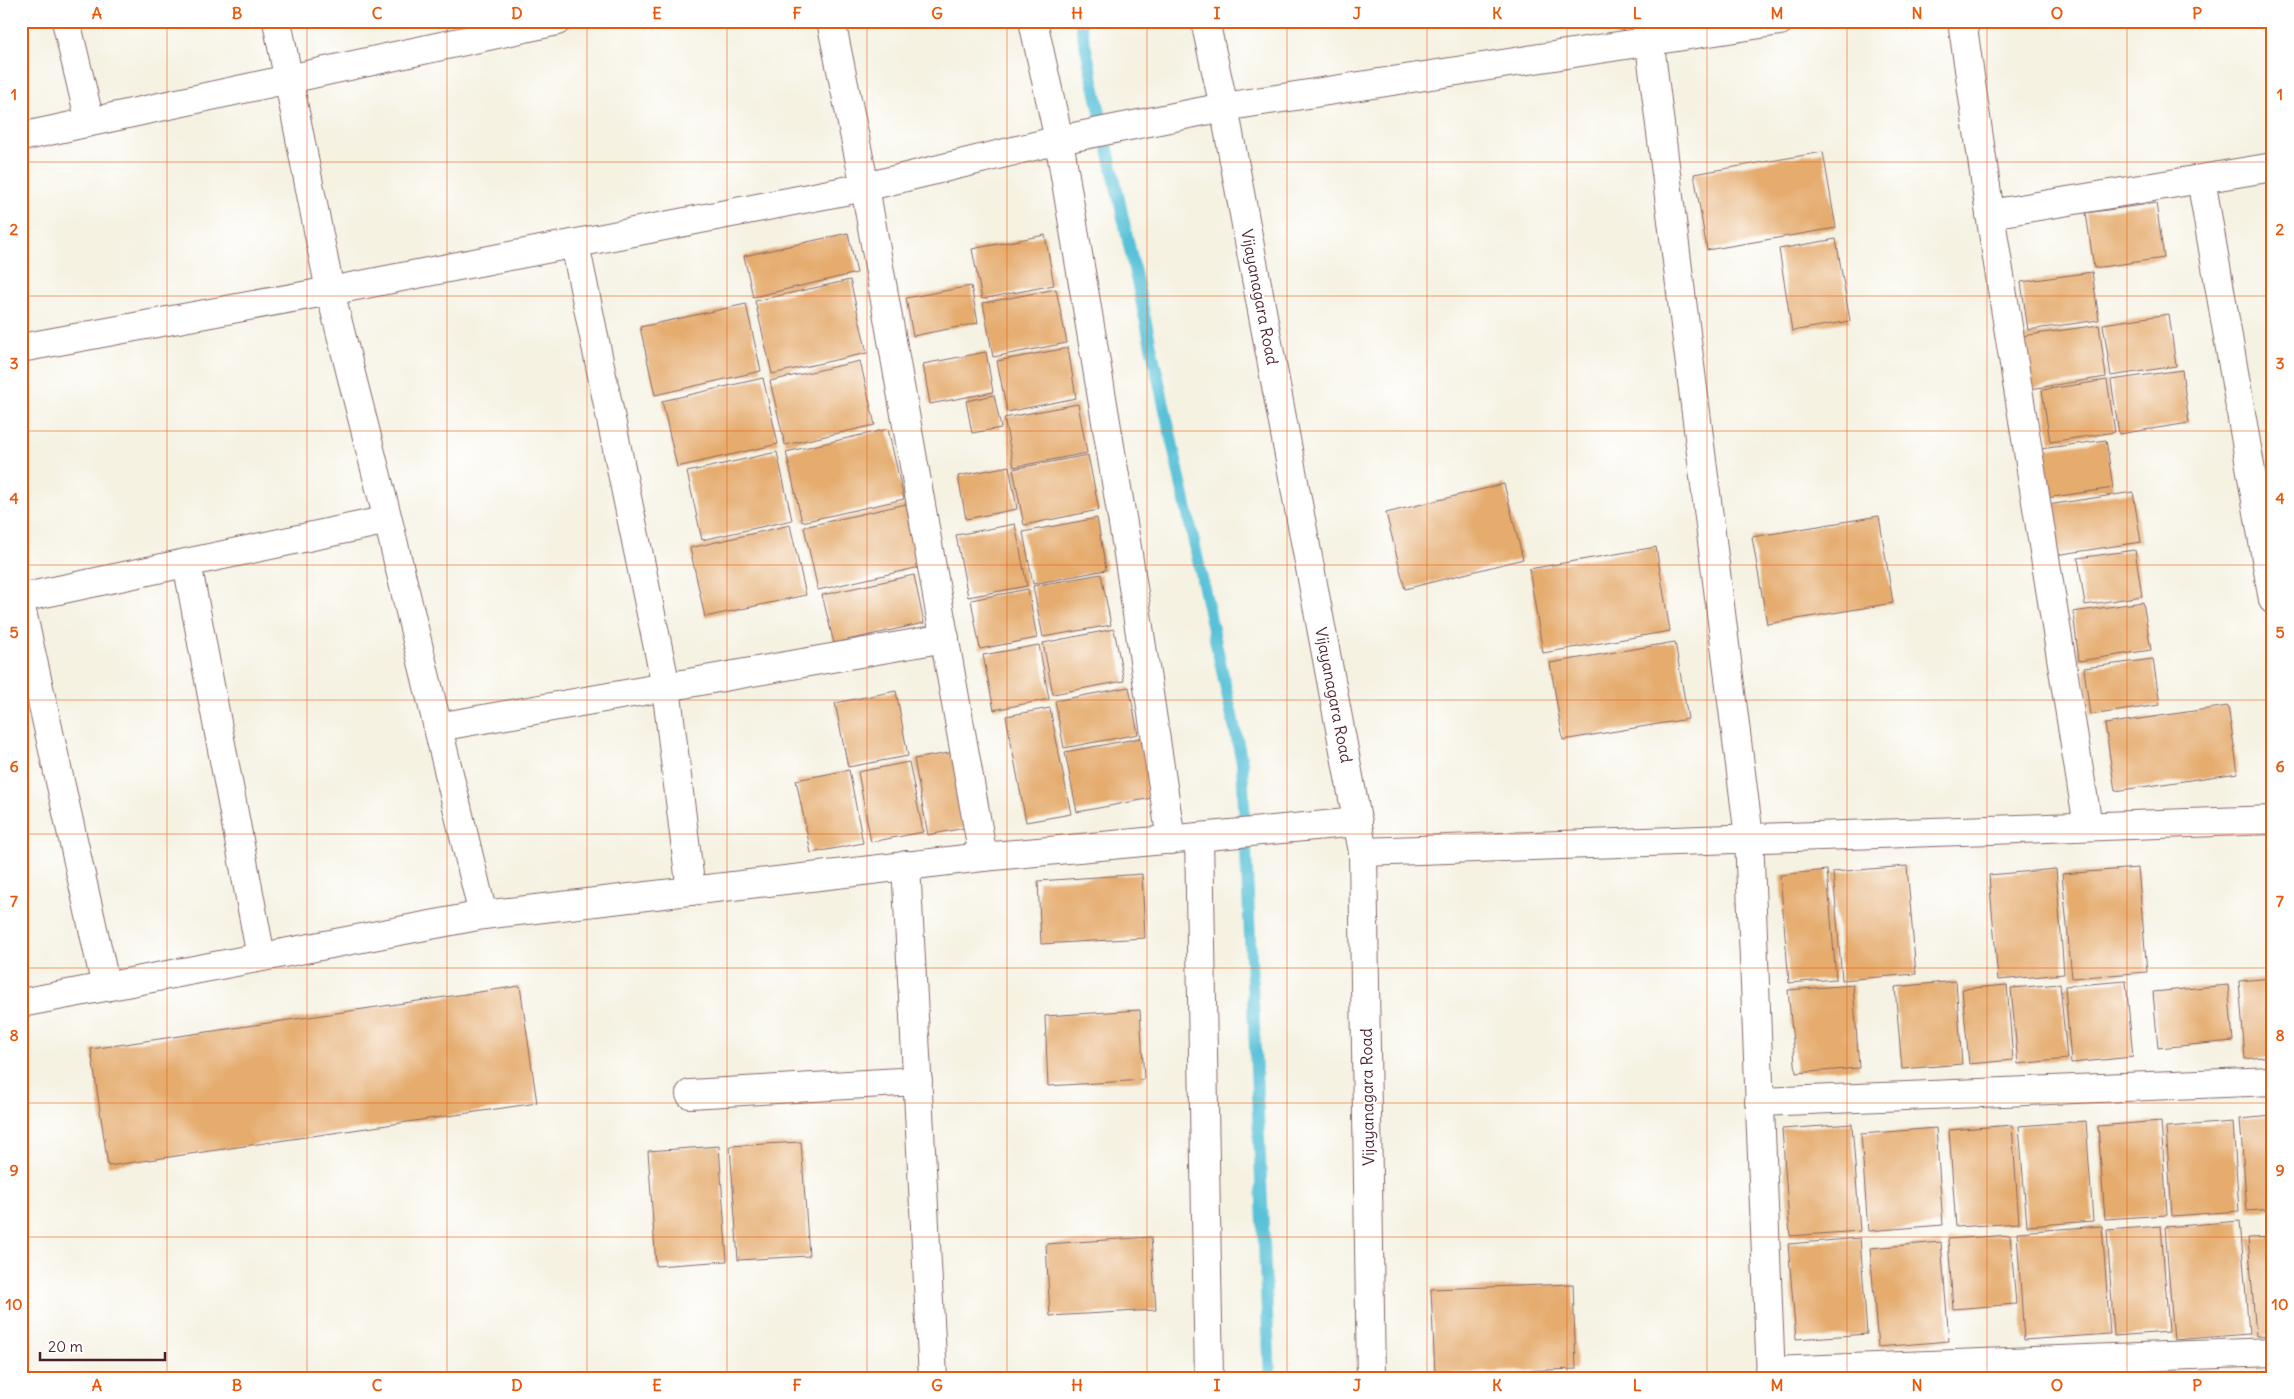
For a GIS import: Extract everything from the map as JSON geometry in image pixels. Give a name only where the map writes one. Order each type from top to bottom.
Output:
[{"type":"street","points":[[66,21],[90,122]]},
{"type":"street","points":[[276,21],[330,291],[388,520],[483,915]]},
{"type":"street","points":[[831,21],[865,187],[983,857]]},
{"type":"street","points":[[1033,21],[1059,140],[1128,554],[1171,840]]},
{"type":"street","name":"Vijayanagara Road","points":[[1206,21],[1224,107],[1363,852],[1371,1378]]},
{"type":"street","points":[[21,348],[330,291],[865,187],[1059,140],[1224,107],[1649,32],[1780,21]]},
{"type":"street","points":[[1962,21],[1990,214],[2088,826]]},
{"type":"street","points":[[21,137],[545,22]]},
{"type":"street","points":[[1649,32],[1749,837],[1770,1374],[2273,1352]]},
{"type":"street","points":[[1990,214],[2273,167]]},
{"type":"street","points":[[2201,179],[2273,600]]},
{"type":"street","points":[[575,244],[666,687],[691,891]]},
{"type":"street","points":[[21,598],[388,520]]},
{"type":"street","points":[[187,563],[261,957]]},
{"type":"street","points":[[21,608],[106,987]]},
{"type":"street","points":[[438,727],[945,638]]},
{"type":"street","points":[[1363,852],[2273,820]]},
{"type":"street","points":[[21,1003],[483,915],[983,857],[1358,822]]},
{"type":"street","points":[[1199,837],[1209,1378]]},
{"type":"street","points":[[906,866],[933,1378]]},
{"type":"street","points":[[690,1094],[918,1081]]},
{"type":"street","points":[[1759,1102],[2273,1081]]},
{"type":"building","points":[[1823,152],[1836,228],[1707,250],[1694,174]]},
{"type":"building","points":[[2156,203],[2164,258],[2094,268],[2086,213]]},
{"type":"building","points":[[848,233],[857,273],[753,297],[744,256]]},
{"type":"building","points":[[1045,235],[1054,285],[982,299],[972,249]]},
{"type":"building","points":[[1836,239],[1850,321],[1792,331],[1779,249]]},
{"type":"building","points":[[2092,272],[2099,320],[2028,330],[2021,282]]},
{"type":"building","points":[[850,280],[867,353],[772,374],[755,301]]},
{"type":"building","points":[[971,286],[978,323],[913,336],[906,298]]},
{"type":"building","points":[[1056,289],[1067,343],[993,357],[983,303]]},
{"type":"building","points":[[746,304],[761,371],[655,395],[640,327]]},
{"type":"building","points":[[2169,314],[2176,366],[2111,376],[2103,324]]},
{"type":"building","points":[[2099,325],[2106,377],[2030,389],[2022,336]]},
{"type":"building","points":[[1068,348],[1076,398],[1007,412],[997,361]]},
{"type":"building","points":[[986,352],[993,392],[930,404],[923,364]]},
{"type":"building","points":[[860,361],[875,425],[785,445],[770,381]]},
{"type":"building","points":[[2182,370],[2189,423],[2119,434],[2111,380]]},
{"type":"building","points":[[763,378],[778,444],[677,467],[662,401]]},
{"type":"building","points":[[2107,380],[2115,432],[2050,442],[2042,390]]},
{"type":"building","points":[[994,395],[1001,428],[972,433],[966,401]]},
{"type":"building","points":[[1078,404],[1087,453],[1014,467],[1004,418]]},
{"type":"building","points":[[888,429],[904,499],[802,522],[786,452]]},
{"type":"building","points":[[2106,440],[2113,488],[2040,499],[2033,450]]},
{"type":"building","points":[[777,452],[792,520],[702,540],[687,472]]},
{"type":"building","points":[[1088,455],[1099,510],[1024,525],[1013,469]]},
{"type":"building","points":[[1009,466],[1017,509],[966,519],[958,476]]},
{"type":"building","points":[[1504,484],[1523,559],[1405,589],[1386,513]]},
{"type":"building","points":[[2133,492],[2141,542],[2049,556],[2041,506]]},
{"type":"building","points":[[906,504],[920,567],[818,590],[804,527]]},
{"type":"building","points":[[1879,516],[1893,603],[1767,624],[1752,537]]},
{"type":"building","points":[[1097,518],[1106,570],[1033,584],[1023,532]]},
{"type":"building","points":[[1015,524],[1027,586],[968,597],[956,535]]},
{"type":"building","points":[[790,525],[806,595],[705,617],[690,548]]},
{"type":"building","points":[[1656,547],[1670,631],[1543,653],[1529,569]]},
{"type":"building","points":[[2135,550],[2142,596],[2085,605],[2078,558]]},
{"type":"building","points":[[1101,574],[1111,625],[1043,637],[1033,586]]},
{"type":"building","points":[[914,575],[924,623],[834,643],[822,595]]},
{"type":"building","points":[[1028,589],[1037,638],[980,649],[971,600]]},
{"type":"building","points":[[2143,602],[2151,650],[2079,661],[2073,612]]},
{"type":"building","points":[[1114,629],[1124,681],[1053,694],[1043,643]]},
{"type":"building","points":[[1675,642],[1688,719],[1563,740],[1550,663]]},
{"type":"building","points":[[1039,645],[1049,699],[994,710],[983,655]]},
{"type":"building","points":[[2153,659],[2160,705],[2090,715],[2084,668]]},
{"type":"building","points":[[1129,687],[1138,734],[1064,748],[1055,701]]},
{"type":"building","points":[[896,691],[908,756],[848,767],[835,703]]},
{"type":"building","points":[[2228,706],[2238,773],[2115,791],[2105,724]]},
{"type":"building","points":[[1050,708],[1071,814],[1026,822],[1006,716]]},
{"type":"building","points":[[1141,738],[1152,798],[1077,812],[1065,752]]},
{"type":"building","points":[[960,751],[975,826],[928,835],[914,759]]},
{"type":"building","points":[[909,762],[923,832],[871,842],[858,772]]},
{"type":"building","points":[[849,770],[863,843],[811,853],[796,780]]},
{"type":"building","points":[[1907,866],[1916,974],[1842,980],[1833,872]]},
{"type":"building","points":[[2138,868],[2147,972],[2072,978],[2062,874]]},
{"type":"building","points":[[2056,869],[2064,974],[1998,980],[1989,875]]},
{"type":"building","points":[[1827,870],[1836,979],[1789,983],[1780,875]]},
{"type":"building","points":[[1142,874],[1145,938],[1041,944],[1038,881]]},
{"type":"building","points":[[2273,978],[2273,1056],[2245,1059],[2239,981]]},
{"type":"building","points":[[1956,981],[1962,1064],[1902,1069],[1895,987]]},
{"type":"building","points":[[2126,981],[2133,1057],[2071,1063],[2065,986]]},
{"type":"building","points":[[2060,984],[2067,1059],[2018,1064],[2011,988]]},
{"type":"building","points":[[1853,985],[1859,1068],[1796,1073],[1788,990]]},
{"type":"building","points":[[2007,985],[2013,1060],[1969,1064],[1962,989]]},
{"type":"building","points":[[2228,985],[2233,1041],[2158,1048],[2153,992]]},
{"type":"building","points":[[520,986],[537,1103],[108,1166],[91,1049]]},
{"type":"building","points":[[1140,1010],[1144,1080],[1048,1086],[1045,1016]]},
{"type":"building","points":[[2273,1116],[2273,1209],[2247,1211],[2240,1119]]},
{"type":"building","points":[[2086,1121],[2093,1221],[2027,1226],[2019,1126]]},
{"type":"building","points":[[2161,1121],[2167,1215],[2105,1219],[2098,1126]]},
{"type":"building","points":[[2233,1122],[2239,1211],[2172,1216],[2166,1127]]},
{"type":"building","points":[[1852,1124],[1860,1231],[1790,1236],[1782,1129]]},
{"type":"building","points":[[2012,1125],[2019,1223],[1956,1227],[1949,1130]]},
{"type":"building","points":[[1936,1128],[1943,1225],[1868,1231],[1861,1134]]},
{"type":"building","points":[[801,1142],[809,1256],[738,1260],[730,1146]]},
{"type":"building","points":[[719,1146],[727,1261],[656,1266],[648,1151]]},
{"type":"building","points":[[2240,1221],[2249,1334],[2174,1340],[2165,1227]]},
{"type":"building","points":[[2102,1226],[2110,1334],[2024,1340],[2017,1232]]},
{"type":"building","points":[[2161,1226],[2169,1332],[2114,1336],[2107,1230]]},
{"type":"building","points":[[2010,1235],[2016,1304],[1953,1309],[1948,1239]]},
{"type":"building","points":[[1151,1237],[1156,1310],[1050,1316],[1046,1244]]},
{"type":"building","points":[[2273,1237],[2273,1335],[2256,1336],[2248,1238]]},
{"type":"building","points":[[1860,1238],[1867,1334],[1796,1339],[1788,1244]]},
{"type":"building","points":[[1941,1242],[1949,1341],[1878,1347],[1870,1248]]},
{"type":"building","points":[[1573,1284],[1576,1369],[1435,1374],[1431,1289]]},
{"type":"waterway","points":[[1080,21],[1242,762],[1270,1378]]}]
